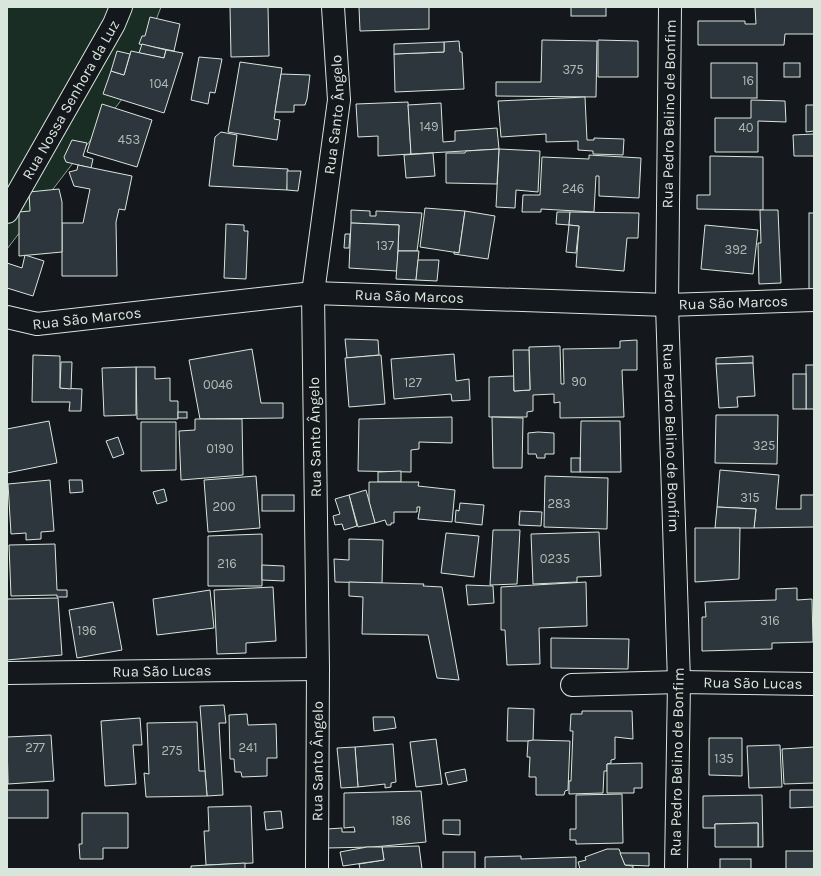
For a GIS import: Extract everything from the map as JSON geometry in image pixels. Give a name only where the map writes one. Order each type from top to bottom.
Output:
[{"type":"street","name":"Rua Nossa Senhora da Luz","points":[[7,212],[114,24],[121,7]]},
{"type":"street","name":"Rua Santo Ângelo","points":[[317,869],[318,668],[313,293],[339,100],[333,7]]},
{"type":"street","name":"Rua Pedro Belino de Bonfim","points":[[670,7],[667,304],[679,682],[676,869]]},
{"type":"street","name":"Rua São Marcos","points":[[7,317],[37,324],[313,293],[667,304],[814,300]]},
{"type":"street","name":"Rua São Lucas","points":[[7,674],[318,668]]},
{"type":"street","name":"Rua São Lucas","points":[[572,685],[679,682],[814,684]]},
{"type":"green space","points":[[7,7],[161,7],[129,90],[7,249]]},
{"type":"building","points":[[230,7],[268,7],[269,56],[231,57]]},
{"type":"building","points":[[359,7],[429,7],[429,29],[360,31]]},
{"type":"building","points":[[571,7],[606,7],[606,16],[571,16]]},
{"type":"building","points":[[755,7],[814,7],[814,34],[785,34],[784,45],[698,45],[698,21],[745,21],[745,24],[756,24]]},
{"type":"building","points":[[150,17],[180,24],[174,51],[139,44],[142,36],[145,36]]},
{"type":"building","points":[[542,40],[597,41],[596,97],[496,96],[496,82],[541,82]]},
{"type":"building","points":[[598,40],[638,41],[638,77],[598,77]]},
{"type":"building","points":[[459,41],[460,52],[462,52],[464,89],[395,92],[394,54],[444,52],[444,42]]},
{"type":"building","points":[[444,42],[444,52],[394,54],[394,44]]},
{"type":"building","points":[[142,44],[166,50],[164,58],[139,53]]},
{"type":"building","points":[[166,50],[183,53],[164,113],[103,94],[111,71],[124,75],[131,51],[164,58]]},
{"type":"building","points":[[117,51],[130,54],[124,75],[111,71]]},
{"type":"building","points":[[199,57],[222,59],[215,93],[210,92],[208,104],[191,100]]},
{"type":"building","points":[[240,62],[282,68],[274,119],[280,120],[277,140],[228,132]]},
{"type":"building","points":[[711,63],[757,63],[757,98],[711,98]]},
{"type":"building","points":[[784,63],[800,63],[800,77],[784,77]]},
{"type":"building","points":[[281,74],[310,75],[305,105],[294,105],[294,112],[275,112]]},
{"type":"building","points":[[585,97],[587,140],[594,140],[594,138],[624,139],[623,155],[593,154],[593,151],[578,150],[578,141],[546,142],[546,134],[501,137],[498,101]]},
{"type":"building","points":[[751,100],[785,101],[786,122],[758,121],[758,152],[715,152],[715,118],[751,118]]},
{"type":"building","points":[[408,102],[411,154],[378,156],[378,136],[358,137],[356,104]]},
{"type":"building","points":[[441,103],[443,142],[455,141],[455,131],[497,128],[499,149],[411,154],[408,105]]},
{"type":"building","points":[[102,104],[152,120],[137,167],[87,152]]},
{"type":"building","points":[[806,105],[814,105],[814,131],[806,132]]},
{"type":"building","points":[[221,132],[237,135],[233,166],[288,169],[287,190],[209,186],[215,137]]},
{"type":"building","points":[[814,134],[814,156],[794,156],[793,135]]},
{"type":"building","points":[[72,140],[87,143],[83,156],[93,159],[91,168],[66,162],[64,157]]},
{"type":"building","points":[[499,149],[540,151],[538,192],[516,190],[515,208],[496,207]]},
{"type":"building","points":[[499,149],[497,184],[446,183],[446,153],[465,153],[466,151]]},
{"type":"building","points":[[433,153],[435,176],[406,178],[404,155]]},
{"type":"building","points":[[589,155],[641,158],[639,198],[599,196],[599,176],[596,176],[594,212],[541,209],[541,212],[522,212],[523,195],[540,195],[542,157],[589,159]]},
{"type":"building","points":[[710,156],[763,157],[763,210],[697,209],[697,195],[710,195]]},
{"type":"building","points":[[78,165],[132,176],[125,210],[119,209],[116,222],[117,276],[62,276],[62,223],[83,223],[90,189],[74,186],[69,172],[77,170]]},
{"type":"building","points":[[287,171],[301,171],[298,191],[287,190]]},
{"type":"building","points":[[59,189],[62,202],[62,252],[19,256],[19,212],[30,211],[29,192]]},
{"type":"building","points":[[425,208],[465,211],[459,253],[420,247]]},
{"type":"building","points":[[351,210],[370,211],[370,216],[376,216],[376,211],[422,213],[417,251],[398,251],[399,225],[351,223]]},
{"type":"building","points":[[760,210],[778,210],[781,283],[759,284],[758,243],[761,243]]},
{"type":"building","points":[[465,211],[495,216],[488,259],[454,254],[454,252],[459,253]]},
{"type":"building","points":[[557,212],[570,212],[569,225],[556,224]]},
{"type":"building","points":[[570,212],[639,213],[638,238],[627,238],[624,271],[576,267],[579,226],[569,225]]},
{"type":"building","points":[[809,213],[814,213],[814,289],[809,289]]},
{"type":"building","points":[[351,223],[399,225],[397,271],[349,268]]},
{"type":"building","points":[[226,224],[244,225],[244,231],[248,231],[246,279],[224,278]]},
{"type":"building","points":[[569,225],[579,226],[576,253],[566,252]]},
{"type":"building","points":[[705,225],[758,230],[753,274],[701,269]]},
{"type":"building","points":[[345,234],[350,234],[349,248],[344,248]]},
{"type":"building","points":[[398,251],[419,251],[416,280],[396,279]]},
{"type":"building","points":[[25,255],[44,261],[33,296],[7,288],[7,263],[22,268]]},
{"type":"building","points":[[418,260],[439,260],[437,281],[416,280]]},
{"type":"building","points":[[345,339],[378,340],[379,355],[347,358]]},
{"type":"building","points":[[637,340],[637,370],[622,370],[624,417],[560,418],[560,402],[554,403],[554,394],[533,395],[533,411],[527,412],[527,417],[489,417],[489,377],[514,376],[514,391],[530,390],[529,347],[560,346],[561,384],[564,384],[563,349],[620,348],[620,341]]},
{"type":"building","points":[[252,349],[261,403],[283,403],[283,418],[200,419],[189,360]]},
{"type":"building","points":[[513,350],[529,350],[530,390],[514,391]]},
{"type":"building","points":[[454,354],[456,381],[469,379],[470,400],[452,401],[451,394],[394,399],[391,359]]},
{"type":"building","points":[[33,355],[60,356],[60,388],[82,389],[81,411],[69,411],[70,402],[32,402]]},
{"type":"building","points":[[381,355],[385,404],[349,407],[345,358]]},
{"type":"building","points":[[753,356],[753,363],[716,364],[716,358]]},
{"type":"building","points":[[61,362],[72,362],[71,389],[60,388]]},
{"type":"building","points":[[753,363],[755,396],[737,397],[738,407],[719,408],[716,364]]},
{"type":"building","points":[[806,365],[814,365],[814,409],[806,409]]},
{"type":"building","points":[[136,367],[155,367],[155,379],[170,378],[170,401],[178,401],[178,419],[137,419]]},
{"type":"building","points":[[136,367],[136,415],[104,416],[102,368]]},
{"type":"building","points":[[793,374],[806,374],[806,409],[793,409]]},
{"type":"building","points":[[178,412],[187,412],[187,418],[178,418]]},
{"type":"building","points":[[716,415],[778,415],[777,464],[715,463]]},
{"type":"building","points":[[452,417],[452,443],[419,442],[419,449],[411,450],[411,472],[358,471],[359,419]]},
{"type":"building","points":[[492,417],[523,418],[522,468],[493,468]]},
{"type":"building","points":[[195,419],[242,419],[243,475],[181,480],[179,431],[195,430]]},
{"type":"building","points":[[49,421],[57,463],[7,473],[7,429]]},
{"type":"building","points":[[581,421],[620,421],[621,472],[580,472]]},
{"type":"building","points":[[141,422],[176,422],[176,470],[141,471]]},
{"type":"building","points":[[528,433],[554,433],[554,454],[545,454],[545,458],[537,458],[536,454],[528,454]]},
{"type":"building","points":[[118,437],[124,454],[113,458],[106,441]]},
{"type":"building","points":[[571,458],[580,458],[580,472],[571,472]]},
{"type":"building","points":[[720,470],[779,475],[776,509],[801,509],[801,495],[814,495],[814,527],[754,528],[756,509],[717,507]]},
{"type":"building","points":[[401,471],[401,482],[378,482],[378,472]]},
{"type":"building","points":[[256,476],[260,528],[208,532],[204,480]]},
{"type":"building","points":[[545,476],[608,478],[607,529],[544,527]]},
{"type":"building","points":[[50,480],[54,531],[41,532],[41,539],[26,540],[26,533],[11,534],[8,484]]},
{"type":"building","points":[[69,480],[82,480],[83,492],[70,493]]},
{"type":"building","points":[[369,482],[419,482],[418,486],[455,490],[452,522],[418,519],[420,507],[417,507],[417,512],[394,512],[394,523],[391,523],[391,525],[387,525],[385,520],[375,523],[369,502]]},
{"type":"building","points":[[164,489],[167,501],[157,504],[153,492]]},
{"type":"building","points":[[366,490],[375,523],[358,527],[349,495]]},
{"type":"building","points":[[262,495],[294,495],[294,511],[262,511]]},
{"type":"building","points":[[349,495],[357,526],[344,530],[342,524],[335,525],[333,516],[340,514],[335,499]]},
{"type":"building","points":[[460,503],[484,505],[482,525],[455,522],[456,510],[459,511]]},
{"type":"building","points":[[717,507],[756,509],[754,528],[715,528]]},
{"type":"building","points":[[520,511],[542,512],[541,526],[519,525]]},
{"type":"building","points":[[695,528],[740,528],[739,579],[695,582]]},
{"type":"building","points":[[493,530],[520,530],[517,584],[490,585]]},
{"type":"building","points":[[599,532],[601,576],[577,577],[577,582],[533,584],[531,534]]},
{"type":"building","points":[[446,533],[479,536],[474,577],[441,573]]},
{"type":"building","points":[[262,534],[262,586],[208,586],[208,536]]},
{"type":"building","points":[[349,539],[383,540],[382,583],[335,582],[334,559],[349,560]]},
{"type":"building","points":[[55,544],[57,590],[67,590],[67,597],[57,597],[57,595],[11,596],[9,545]]},
{"type":"building","points":[[262,565],[284,566],[284,581],[262,580]]},
{"type":"building","points":[[349,582],[424,584],[423,586],[442,587],[459,680],[437,678],[428,635],[362,634],[363,597],[349,596]]},
{"type":"building","points":[[586,582],[587,626],[539,628],[540,664],[507,665],[505,630],[501,630],[501,587]]},
{"type":"building","points":[[466,585],[493,586],[494,603],[468,605]]},
{"type":"building","points":[[273,587],[276,641],[246,643],[246,653],[217,654],[214,590]]},
{"type":"building","points":[[797,588],[797,600],[812,599],[813,642],[772,643],[772,649],[702,651],[702,617],[706,617],[705,602],[776,600],[776,589]]},
{"type":"building","points":[[210,590],[214,628],[157,635],[153,599]]},
{"type":"building","points":[[58,598],[62,655],[7,660],[7,599]]},
{"type":"building","points":[[113,602],[122,650],[77,658],[69,610]]},
{"type":"building","points":[[551,638],[629,639],[628,669],[551,668]]},
{"type":"building","points":[[224,705],[226,723],[219,723],[223,795],[207,796],[200,706]]},
{"type":"building","points":[[508,708],[534,709],[533,741],[507,741]]},
{"type":"building","points":[[582,711],[632,711],[633,739],[615,737],[615,759],[611,760],[611,763],[607,764],[607,771],[604,771],[603,793],[569,794],[573,731],[570,731],[571,714],[582,714]]},
{"type":"building","points":[[247,714],[248,725],[276,724],[277,758],[267,758],[267,776],[242,777],[241,772],[235,772],[234,759],[230,759],[229,715]]},
{"type":"building","points":[[373,717],[394,717],[396,728],[374,731]]},
{"type":"building","points":[[140,718],[142,745],[133,745],[136,784],[105,786],[101,721]]},
{"type":"building","points":[[197,722],[199,771],[205,771],[207,796],[146,797],[144,773],[149,774],[147,723]]},
{"type":"building","points":[[51,735],[54,781],[8,784],[7,737]]},
{"type":"building","points":[[709,738],[742,738],[742,776],[709,775]]},
{"type":"building","points":[[436,739],[442,784],[416,787],[410,742]]},
{"type":"building","points":[[528,741],[570,741],[568,790],[565,791],[564,795],[536,795],[536,777],[529,777],[530,757],[527,757]]},
{"type":"building","points":[[393,744],[396,782],[391,783],[391,787],[385,788],[385,784],[358,787],[355,747]]},
{"type":"building","points":[[780,745],[782,787],[749,788],[747,746]]},
{"type":"building","points":[[355,747],[358,787],[341,788],[337,748]]},
{"type":"building","points":[[814,747],[814,783],[784,784],[782,749]]},
{"type":"building","points":[[642,763],[642,788],[634,788],[634,793],[607,793],[607,764]]},
{"type":"building","points":[[465,769],[467,781],[448,785],[445,773]]},
{"type":"building","points":[[7,790],[48,790],[48,818],[7,818]]},
{"type":"building","points":[[790,790],[814,790],[814,807],[790,808]]},
{"type":"building","points":[[421,791],[426,842],[373,847],[327,848],[327,829],[342,828],[342,832],[355,832],[354,827],[344,828],[344,793]]},
{"type":"building","points":[[622,794],[623,843],[576,844],[576,840],[570,840],[570,829],[576,829],[576,795]]},
{"type":"building","points":[[762,795],[763,847],[758,847],[758,823],[715,824],[715,828],[703,828],[703,796]]},
{"type":"building","points":[[251,806],[253,863],[206,865],[204,831],[209,831],[208,807]]},
{"type":"building","points":[[281,811],[283,828],[266,830],[264,812]]},
{"type":"building","points":[[82,813],[128,813],[128,848],[103,848],[103,859],[80,859],[79,844],[82,844]]},
{"type":"building","points":[[443,820],[460,820],[460,835],[443,834]]},
{"type":"building","points":[[758,823],[758,847],[715,847],[715,824]]},
{"type":"building","points":[[419,846],[422,869],[360,869],[359,864],[384,860],[382,847]]},
{"type":"building","points":[[367,847],[382,847],[384,860],[343,866],[340,852]]},
{"type":"building","points":[[607,849],[619,849],[625,865],[633,866],[633,869],[580,869],[578,862],[586,860],[585,857]]},
{"type":"building","points":[[786,851],[814,851],[814,869],[786,869]]},
{"type":"building","points":[[443,852],[475,852],[475,869],[443,869]]},
{"type":"building","points":[[620,853],[649,853],[649,866],[625,865]]},
{"type":"building","points":[[521,856],[521,859],[576,857],[576,869],[485,869],[485,857]]},
{"type":"building","points":[[720,859],[751,859],[751,869],[720,869]]},
{"type":"building","points":[[245,863],[245,869],[191,869],[191,866]]}]
